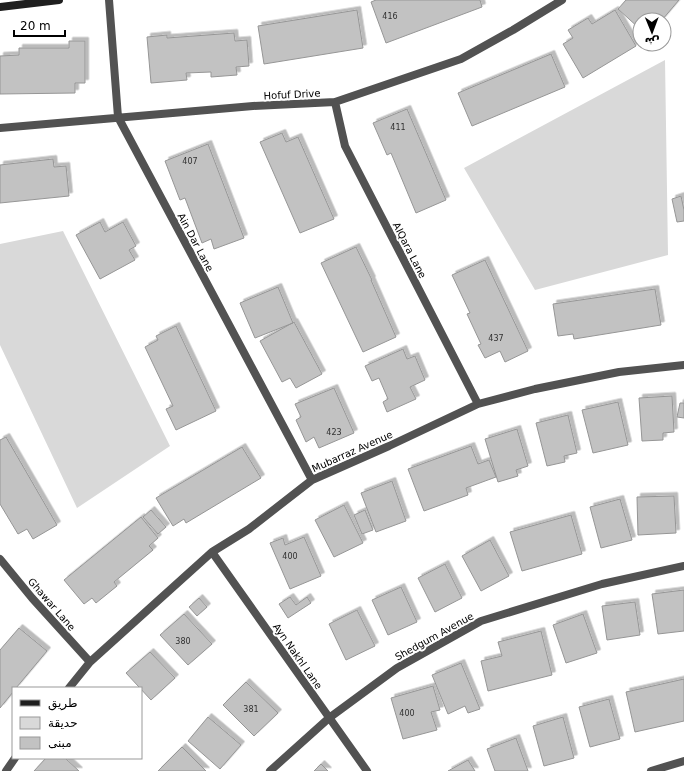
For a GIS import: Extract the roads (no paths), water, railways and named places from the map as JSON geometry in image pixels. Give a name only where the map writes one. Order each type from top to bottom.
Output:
[{"type":"main road","points":[[0,7],[59,0]]},
{"type":"street","name":"Ain Dar Lane","points":[[109,0],[118,117],[312,480]]},
{"type":"street","name":"Hofuf Drive","points":[[0,128],[253,106],[335,102],[461,59],[562,0]]},
{"type":"street","name":"AlQara Lane","points":[[335,102],[345,146],[478,404]]},
{"type":"street","name":"Mubarraz Avenue","points":[[70,687],[90,662],[212,552],[249,529],[312,480],[390,446],[478,404],[535,389],[620,372],[684,365]]},
{"type":"street","name":"Ayn Nakhl Lane","points":[[212,552],[367,771]]},
{"type":"street","name":"Ghawar Lane","points":[[0,558],[32,598],[90,662]]},
{"type":"street","name":"Shedgum Avenue","points":[[270,771],[329,718],[397,668],[481,621],[602,584],[684,566]]},
{"type":"street","points":[[6,771],[14,759]]},
{"type":"street","points":[[652,771],[684,761]]}]
